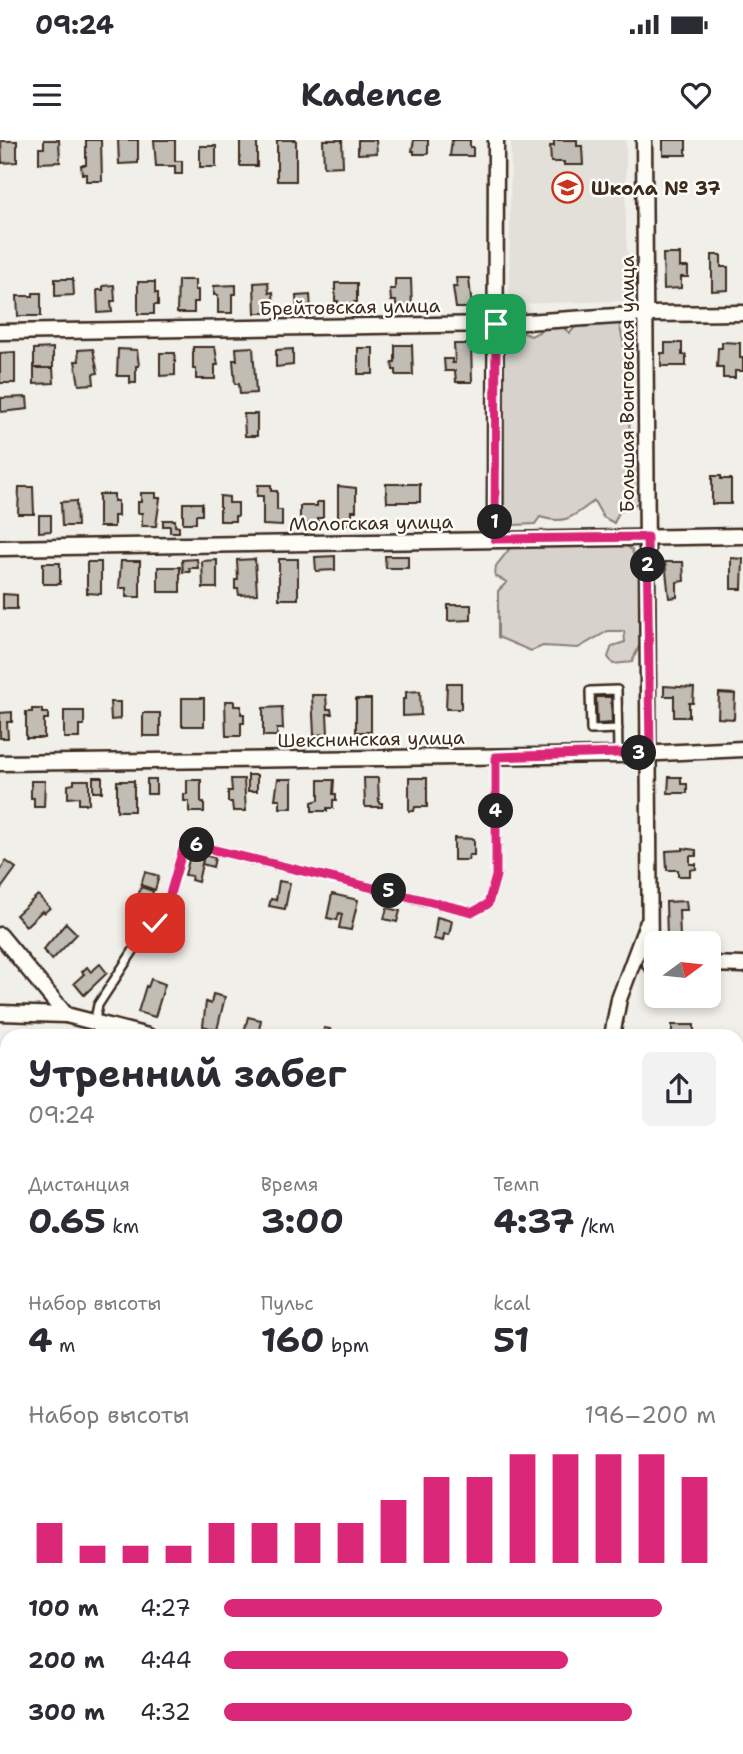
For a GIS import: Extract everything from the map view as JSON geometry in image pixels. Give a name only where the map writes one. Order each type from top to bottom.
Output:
[{"type":"street","points":[[495,539],[496,140]]},
{"type":"street","name":"Большая Вонговская улица","points":[[644,140],[651,931]]},
{"type":"street","name":"Брейтовская улица","points":[[0,332],[496,324],[646,314],[743,313]]},
{"type":"street","name":"Мологская улица","points":[[0,548],[743,536]]},
{"type":"street","name":"Шекснинская улица","points":[[0,763],[618,755],[743,749]]},
{"type":"street","points":[[613,1029],[618,999],[650,916]]},
{"type":"street","points":[[0,935],[66,1015]]},
{"type":"street","points":[[721,964],[743,965]]},
{"type":"street","points":[[0,1013],[66,1015],[96,1029]]},
{"type":"lane","points":[[618,729],[591,730],[590,691],[617,690],[618,729],[618,755]]},
{"type":"lane","points":[[98,1029],[98,1005],[168,901],[183,849],[194,845],[473,912],[488,904],[496,876],[496,757]]},
{"type":"shaded area","name":"Школа № 37","points":[[511,140],[626,140],[626,236],[631,292],[623,301],[511,304]]},
{"type":"shaded area","points":[[618,319],[628,362],[630,453],[640,468],[638,503],[619,512],[614,523],[603,517],[594,501],[569,518],[557,520],[540,517],[535,524],[514,525],[504,511],[503,342],[516,330],[531,336],[557,323],[570,333],[579,322]]},
{"type":"shaded area","points":[[618,540],[632,550],[639,577],[640,644],[632,662],[613,664],[608,657],[612,646],[625,642],[624,631],[608,631],[578,648],[543,646],[531,651],[498,637],[498,591],[507,582],[495,576],[496,566],[514,543]]},
{"type":"building","points":[[44,140],[59,140],[60,162],[39,163],[39,148],[44,148]]},
{"type":"building","points":[[86,140],[101,140],[102,181],[86,181],[86,174],[82,174],[81,165],[86,165]]},
{"type":"building","points":[[118,140],[138,140],[138,163],[119,164]]},
{"type":"building","points":[[154,140],[175,140],[175,161],[182,161],[182,174],[175,174],[175,166],[156,166]]},
{"type":"building","points":[[240,140],[257,140],[257,166],[240,166]]},
{"type":"building","points":[[277,140],[296,140],[296,181],[277,181]]},
{"type":"building","points":[[323,140],[342,140],[343,166],[324,167]]},
{"type":"building","points":[[358,140],[376,140],[377,153],[358,154]]},
{"type":"building","points":[[414,140],[428,140],[428,154],[414,154]]},
{"type":"building","points":[[452,140],[470,140],[473,156],[450,156]]},
{"type":"building","points":[[554,140],[577,140],[577,146],[582,146],[583,165],[551,162],[550,146],[554,146]]},
{"type":"building","points":[[663,140],[686,140],[686,155],[663,155]]},
{"type":"building","points":[[1,141],[17,141],[17,162],[2,163]]},
{"type":"building","points":[[200,146],[216,146],[216,167],[200,167]]},
{"type":"building","points":[[663,254],[680,254],[680,267],[688,267],[688,277],[681,277],[681,288],[664,289]]},
{"type":"building","points":[[712,255],[721,255],[721,267],[728,267],[728,290],[712,291]]},
{"type":"building","points":[[456,278],[469,278],[472,308],[456,308],[453,287],[457,287]]},
{"type":"building","points":[[55,279],[73,279],[74,295],[55,296]]},
{"type":"building","points":[[395,279],[411,279],[412,309],[396,310],[396,301],[391,301],[390,289],[395,289]]},
{"type":"building","points":[[178,280],[195,280],[198,302],[194,302],[194,313],[177,313]]},
{"type":"building","points":[[138,282],[155,282],[158,305],[154,305],[154,314],[138,314]]},
{"type":"building","points":[[268,282],[269,293],[273,292],[274,310],[270,310],[270,313],[255,313],[254,283]]},
{"type":"building","points":[[335,283],[357,283],[354,312],[338,312]]},
{"type":"building","points":[[114,285],[115,301],[111,301],[112,312],[98,313],[97,290],[103,290],[103,286]]},
{"type":"building","points":[[236,285],[236,294],[232,294],[232,313],[218,313],[218,295],[214,295],[214,286]]},
{"type":"building","points":[[33,293],[41,293],[41,316],[18,316],[17,296],[33,296]]},
{"type":"building","points":[[310,295],[311,310],[297,311],[296,296]]},
{"type":"building","points":[[722,342],[740,343],[743,371],[735,371],[735,378],[723,378],[723,367],[717,367],[718,348],[722,348]]},
{"type":"building","points":[[665,343],[682,343],[686,366],[661,366],[661,353],[665,353]]},
{"type":"building","points":[[454,344],[471,344],[472,382],[456,382],[455,371],[445,371],[444,359],[452,359],[452,363],[455,363]]},
{"type":"building","points":[[395,345],[412,345],[413,375],[396,375],[396,370],[393,370]]},
{"type":"building","points":[[193,347],[215,347],[218,365],[215,365],[215,379],[196,379]]},
{"type":"building","points":[[253,347],[256,393],[240,394],[239,384],[235,384],[233,360],[237,360],[236,348]]},
{"type":"building","points":[[53,348],[53,368],[34,368],[34,349]]},
{"type":"building","points":[[358,348],[373,348],[373,374],[358,374]]},
{"type":"building","points":[[93,349],[98,373],[93,374],[94,384],[79,385],[75,361],[79,361],[78,350]]},
{"type":"building","points":[[118,349],[137,350],[139,366],[136,366],[136,383],[130,383],[130,376],[117,376]]},
{"type":"building","points":[[293,349],[293,365],[276,367],[276,350]]},
{"type":"building","points":[[15,352],[15,383],[0,383],[0,353]]},
{"type":"building","points":[[160,353],[175,353],[175,375],[160,376]]},
{"type":"building","points":[[34,368],[53,368],[54,383],[34,384]]},
{"type":"building","points":[[27,397],[28,409],[1,412],[1,398]]},
{"type":"building","points":[[244,414],[257,414],[257,436],[245,436]]},
{"type":"building","points":[[712,476],[731,479],[731,504],[712,504]]},
{"type":"building","points":[[386,484],[420,484],[420,502],[387,502]]},
{"type":"building","points":[[258,485],[271,485],[271,491],[277,491],[277,510],[282,510],[282,526],[263,525],[263,496],[257,496]]},
{"type":"building","points":[[338,486],[356,488],[356,511],[352,511],[352,524],[338,524]]},
{"type":"building","points":[[19,487],[33,487],[34,514],[18,514]]},
{"type":"building","points":[[141,493],[156,493],[156,498],[160,498],[156,526],[142,526],[142,513],[138,513]]},
{"type":"building","points":[[99,494],[114,494],[114,501],[118,501],[118,516],[114,516],[114,527],[99,527]]},
{"type":"building","points":[[220,496],[229,497],[229,503],[238,503],[238,516],[235,516],[235,521],[220,521]]},
{"type":"building","points":[[76,501],[77,526],[62,526],[61,502]]},
{"type":"building","points":[[317,502],[323,502],[323,518],[318,518],[318,524],[300,524],[300,506],[317,506]]},
{"type":"building","points":[[183,503],[202,503],[202,515],[196,515],[196,523],[183,523]]},
{"type":"building","points":[[39,515],[51,515],[51,531],[39,532]]},
{"type":"building","points":[[163,520],[175,520],[179,532],[170,532],[170,526],[163,526]]},
{"type":"building","points":[[335,556],[335,570],[316,571],[315,557]]},
{"type":"building","points":[[385,556],[408,556],[408,568],[386,568]]},
{"type":"building","points":[[731,558],[743,559],[742,589],[731,589]]},
{"type":"building","points":[[197,559],[198,568],[189,568],[190,572],[183,572],[182,560]]},
{"type":"building","points":[[255,559],[257,594],[239,595],[238,589],[235,589],[235,580],[238,580],[237,560]]},
{"type":"building","points":[[279,559],[298,559],[298,599],[279,599]]},
{"type":"building","points":[[217,560],[217,588],[203,588],[202,561]]},
{"type":"building","points":[[121,561],[140,561],[140,597],[126,597],[126,588],[119,588]]},
{"type":"building","points":[[87,562],[101,562],[101,594],[87,593]]},
{"type":"building","points":[[665,562],[683,562],[684,581],[677,582],[677,597],[669,598]]},
{"type":"building","points":[[43,563],[60,563],[60,584],[43,584]]},
{"type":"building","points":[[158,567],[180,567],[180,592],[158,592]]},
{"type":"building","points":[[3,594],[17,595],[17,609],[3,609]]},
{"type":"building","points":[[448,605],[471,605],[471,620],[448,621]]},
{"type":"building","points":[[447,683],[461,683],[461,709],[446,709]]},
{"type":"building","points":[[664,686],[694,688],[693,703],[689,703],[689,717],[674,717],[674,696],[664,696]]},
{"type":"building","points":[[420,691],[421,715],[403,716],[403,699],[406,699],[406,692]]},
{"type":"building","points":[[719,693],[735,694],[734,719],[718,718]]},
{"type":"building","points":[[312,695],[326,695],[327,709],[331,709],[332,714],[327,714],[328,734],[314,735]]},
{"type":"building","points":[[596,697],[611,697],[612,723],[597,724]]},
{"type":"building","points":[[182,698],[204,698],[204,726],[182,726]]},
{"type":"building","points":[[356,699],[371,699],[371,732],[356,732]]},
{"type":"building","points":[[225,701],[234,701],[234,706],[241,706],[244,723],[241,723],[241,736],[226,736]]},
{"type":"building","points":[[110,702],[120,702],[120,719],[111,720]]},
{"type":"building","points":[[282,707],[283,729],[277,729],[277,736],[263,736],[263,708]]},
{"type":"building","points":[[32,709],[42,709],[42,713],[48,713],[48,719],[44,719],[44,738],[26,738],[26,712],[32,712]]},
{"type":"building","points":[[64,711],[84,711],[84,725],[79,725],[79,738],[64,738]]},
{"type":"building","points":[[12,712],[12,722],[7,722],[8,738],[0,738],[0,713]]},
{"type":"building","points":[[143,713],[160,713],[160,736],[143,736]]},
{"type":"building","points":[[248,775],[257,775],[257,791],[248,791]]},
{"type":"building","points":[[93,777],[102,777],[102,792],[93,792]]},
{"type":"building","points":[[669,777],[681,777],[681,784],[687,784],[687,793],[668,793]]},
{"type":"building","points":[[364,778],[378,778],[379,803],[382,803],[382,807],[365,807]]},
{"type":"building","points":[[409,778],[427,778],[427,807],[415,807],[414,811],[409,811]]},
{"type":"building","points":[[147,779],[156,779],[156,794],[147,794]]},
{"type":"building","points":[[231,779],[244,779],[246,811],[233,811],[232,802],[228,802],[228,791],[232,791]]},
{"type":"building","points":[[278,779],[292,779],[292,808],[280,808],[280,799],[275,799]]},
{"type":"building","points":[[74,780],[89,780],[89,804],[79,804],[79,797],[68,798],[68,785],[74,784]]},
{"type":"building","points":[[187,780],[201,780],[204,812],[189,812],[189,801],[184,801]]},
{"type":"building","points":[[319,780],[334,780],[333,794],[336,794],[336,800],[333,800],[333,808],[327,808],[327,811],[312,811],[312,802],[319,800]]},
{"type":"building","points":[[31,781],[45,781],[44,807],[34,807]]},
{"type":"building","points":[[117,781],[134,781],[134,811],[117,811]]},
{"type":"building","points":[[454,838],[474,839],[474,855],[469,855],[468,860],[454,860]]},
{"type":"building","points":[[683,848],[696,850],[696,856],[690,856],[690,864],[696,864],[696,869],[690,870],[690,876],[678,876],[678,870],[667,870],[666,851]]},
{"type":"building","points":[[204,855],[215,858],[213,867],[202,864]]},
{"type":"building","points":[[190,856],[203,859],[198,882],[191,880],[192,876],[185,875]]},
{"type":"building","points":[[6,861],[16,868],[0,890],[0,870]]},
{"type":"building","points":[[145,872],[159,876],[155,890],[141,885]]},
{"type":"building","points":[[279,881],[290,883],[285,909],[269,906],[271,899],[276,900]]},
{"type":"building","points":[[141,887],[153,891],[151,900],[138,896]]},
{"type":"building","points":[[332,894],[358,900],[351,930],[339,928],[342,914],[339,913],[337,920],[327,918]]},
{"type":"building","points":[[38,895],[50,908],[44,913],[42,911],[26,926],[16,915]]},
{"type":"building","points":[[686,901],[687,910],[679,910],[680,931],[667,931],[666,902]]},
{"type":"building","points":[[387,908],[400,911],[397,922],[384,919]]},
{"type":"building","points":[[437,917],[452,921],[449,935],[444,934],[443,941],[434,939]]},
{"type":"building","points":[[66,923],[77,934],[52,960],[43,950]]},
{"type":"building","points":[[100,964],[107,973],[84,995],[74,983],[87,967],[91,972]]},
{"type":"building","points":[[151,979],[165,984],[155,1017],[138,1012]]},
{"type":"building","points":[[213,994],[225,997],[217,1029],[203,1026],[206,1002],[211,1004]]},
{"type":"building","points":[[248,1017],[261,1020],[259,1029],[245,1029]]},
{"type":"building","points":[[672,1025],[694,1025],[694,1029],[672,1029]]},
{"type":"place","name":"Школа № 37","points":[[568,188]]},
{"type":"route","points":[[155,923],[168,901],[183,849],[194,845],[473,912],[488,904],[496,876],[496,757],[650,752],[647,537],[495,539],[496,324]]}]
